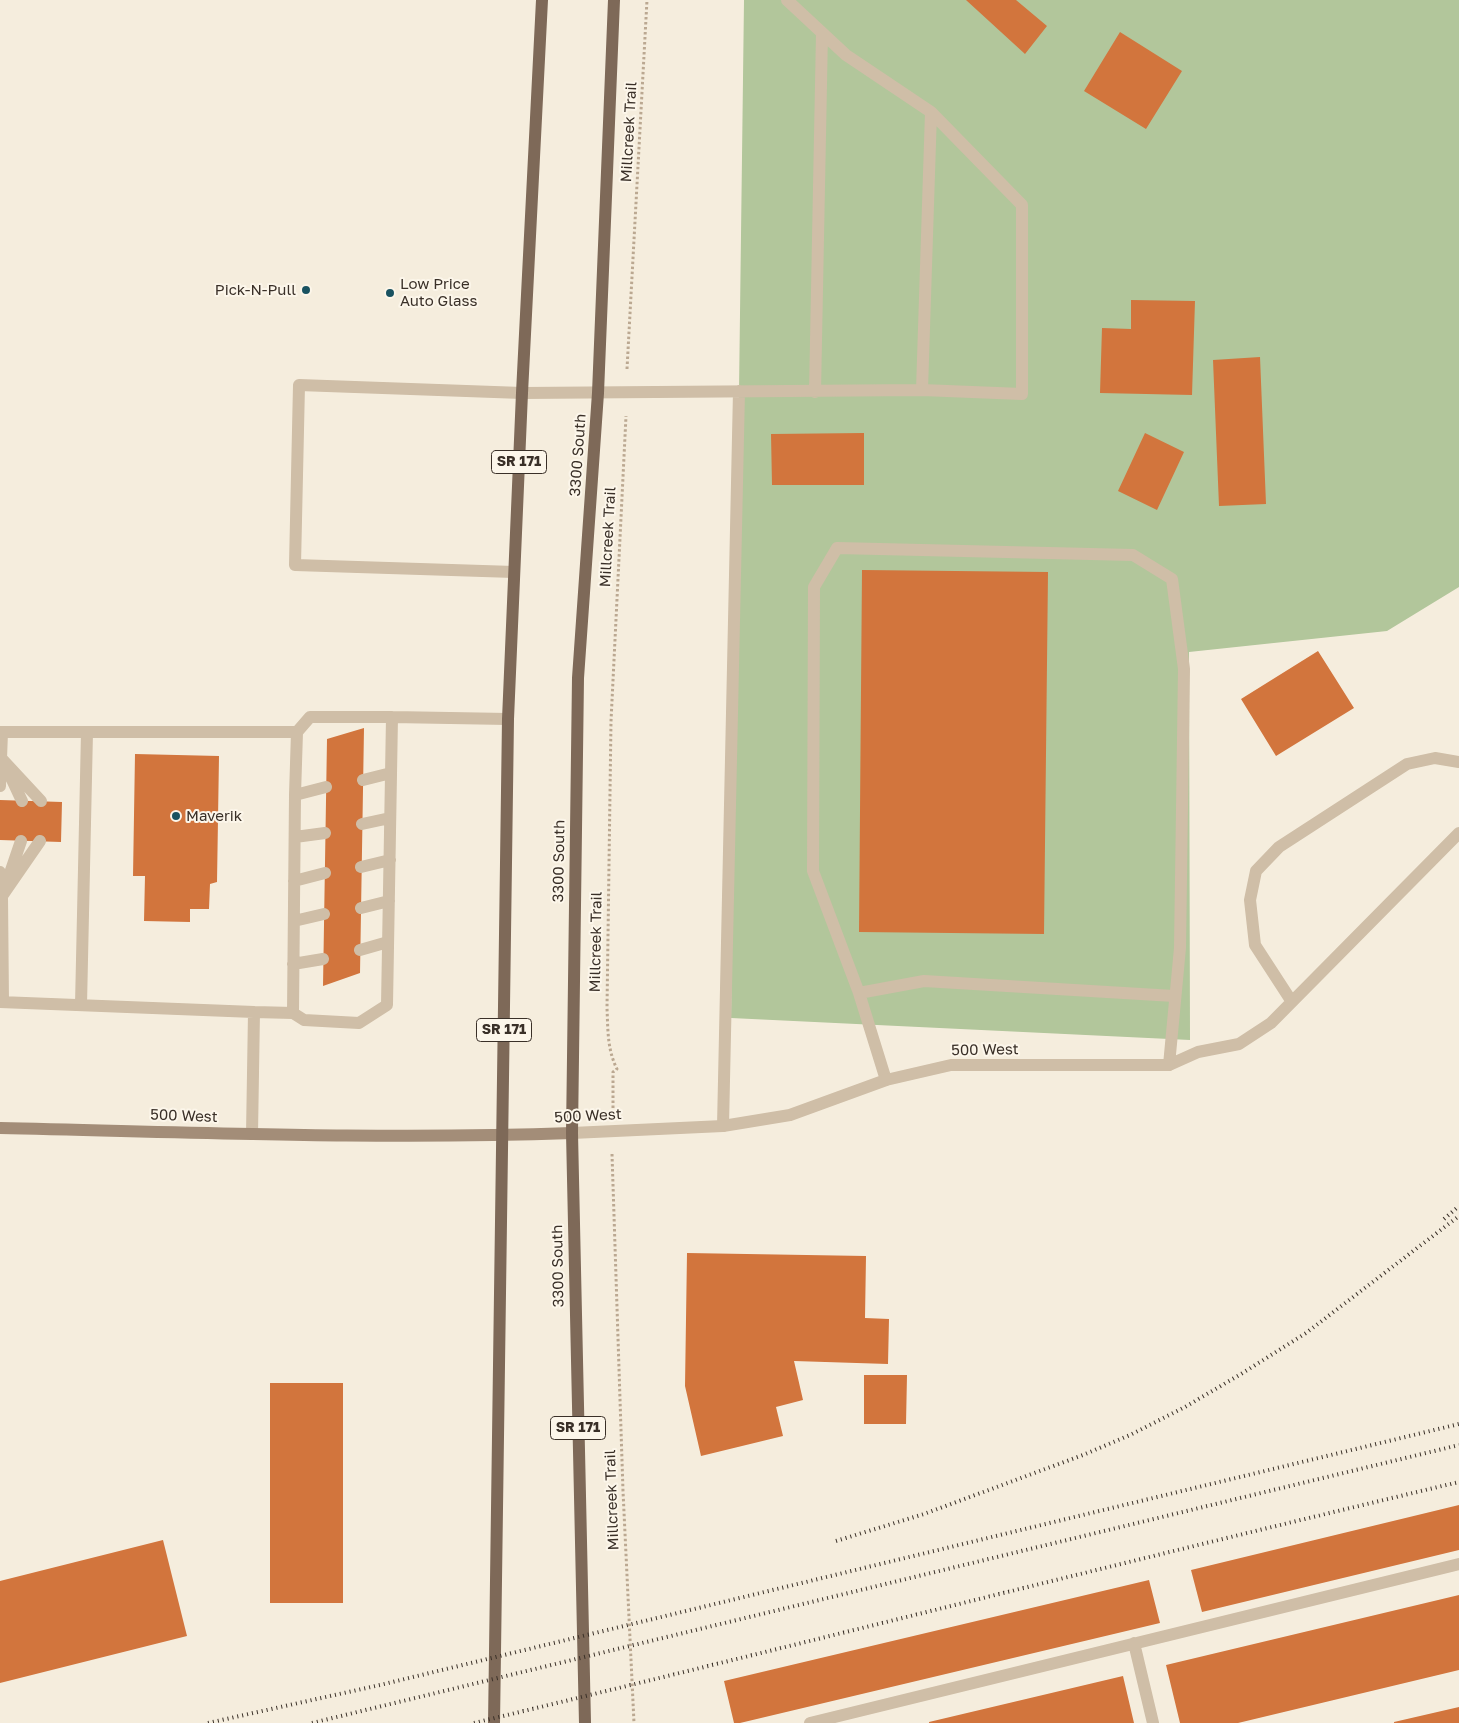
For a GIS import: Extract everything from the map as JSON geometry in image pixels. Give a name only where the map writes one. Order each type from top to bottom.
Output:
[{"type":"main road","name":"SR 171","points":[[494,1723],[508,719],[542,0]]},
{"type":"main road","name":"3300 South","points":[[585,1723],[572,1133],[578,678],[598,393],[614,0]]},
{"type":"main road","name":"500 West","points":[[0,1128],[252,1134],[503,1136],[572,1133]]},
{"type":"street","points":[[514,572],[294,565],[299,385],[598,393],[922,390],[1022,394],[1022,205],[931,112],[846,55],[787,0]]},
{"type":"street","points":[[814,392],[822,33]]},
{"type":"street","points":[[922,390],[931,112]]},
{"type":"street","points":[[723,1126],[739,391]]},
{"type":"street","points":[[886,1080],[859,993],[813,871],[814,587],[837,548],[1133,555],[1172,579],[1184,669],[1180,948],[1174,996],[1169,1066],[1198,1052],[1239,1044],[1271,1023],[1459,833]]},
{"type":"street","points":[[292,1013],[294,837],[298,732],[310,717],[508,719]]},
{"type":"street","points":[[0,872],[2,1002],[292,1013],[304,1020],[359,1023],[387,1005],[392,717]]},
{"type":"street","points":[[0,786],[1,732],[298,732]]},
{"type":"street","points":[[82,1005],[87,732]]},
{"type":"street","points":[[1292,1002],[1255,945],[1250,900],[1256,871],[1279,847],[1407,764],[1436,758],[1459,762]]},
{"type":"street","points":[[1,760],[22,801]]},
{"type":"street","points":[[1,760],[42,801]]},
{"type":"street","points":[[363,780],[391,773]]},
{"type":"street","points":[[295,794],[326,787]]},
{"type":"street","points":[[362,824],[390,818]]},
{"type":"street","points":[[294,837],[325,833]]},
{"type":"street","points":[[1,894],[21,841]]},
{"type":"street","points":[[1,894],[40,841]]},
{"type":"street","points":[[362,867],[390,860]]},
{"type":"street","points":[[294,880],[325,873]]},
{"type":"street","points":[[361,908],[389,901]]},
{"type":"street","points":[[294,921],[324,914]]},
{"type":"street","points":[[360,950],[388,942]]},
{"type":"street","points":[[293,964],[323,959]]},
{"type":"street","points":[[859,993],[924,981],[1174,996]]},
{"type":"street","points":[[252,1134],[254,1012]]},
{"type":"street","name":"500 West","points":[[572,1133],[723,1126],[790,1115],[886,1080],[951,1065],[1169,1066]]},
{"type":"street","points":[[810,1723],[1459,1564]]},
{"type":"street","points":[[1134,1643],[1153,1723]]},
{"type":"path","name":"Millcreek Trail","points":[[613,1072],[617,1069],[608,1046],[607,1008],[611,721],[647,0]]},
{"type":"path","name":"Millcreek Trail","points":[[612,1186],[623,1501],[634,1723]]},
{"type":"green space","points":[[744,0],[1459,0],[1459,587],[1387,631],[1189,652],[1190,1040],[731,1018]]},
{"type":"building","points":[[966,0],[1016,0],[1047,26],[1025,54]]},
{"type":"building","points":[[1120,32],[1182,71],[1146,129],[1084,91]]},
{"type":"building","points":[[1131,300],[1195,301],[1192,395],[1100,393],[1102,328],[1131,329]]},
{"type":"building","points":[[1260,357],[1266,504],[1219,506],[1213,360]]},
{"type":"building","points":[[864,433],[864,485],[772,485],[771,434]]},
{"type":"building","points":[[1145,433],[1184,452],[1157,510],[1118,491]]},
{"type":"building","points":[[862,570],[1048,572],[1044,934],[859,932]]},
{"type":"building","points":[[1318,651],[1354,708],[1276,756],[1241,699]]},
{"type":"building","points":[[364,728],[360,973],[323,986],[327,739]]},
{"type":"building","name":"Maverik","points":[[135,754],[219,756],[217,882],[210,884],[209,909],[190,909],[190,922],[144,921],[145,876],[133,876]]},
{"type":"building","points":[[0,800],[62,802],[61,842],[0,840]]},
{"type":"building","points":[[687,1253],[866,1256],[865,1318],[889,1319],[888,1364],[794,1361],[803,1400],[776,1407],[783,1436],[701,1456],[685,1386]]},
{"type":"building","points":[[864,1375],[907,1375],[906,1424],[864,1424]]},
{"type":"building","points":[[270,1383],[343,1383],[343,1603],[270,1603]]},
{"type":"building","points":[[1459,1505],[1459,1550],[1202,1612],[1191,1570]]},
{"type":"building","points":[[163,1540],[187,1636],[0,1683],[0,1581]]},
{"type":"building","points":[[1149,1580],[1160,1623],[734,1723],[724,1681]]},
{"type":"building","points":[[1459,1595],[1459,1670],[1238,1723],[1180,1723],[1166,1665]]},
{"type":"building","points":[[1123,1676],[1134,1723],[929,1723],[929,1722]]},
{"type":"building","points":[[1459,1707],[1459,1723],[1394,1723],[1394,1722]]},
{"type":"railway","points":[[1444,1219],[1459,1206]]},
{"type":"railway","points":[[836,1541],[924,1514],[1083,1455],[1130,1435],[1185,1407],[1306,1333],[1459,1216]]},
{"type":"railway","points":[[208,1723],[380,1685],[1459,1424]]},
{"type":"railway","points":[[312,1723],[1459,1445]]},
{"type":"railway","points":[[474,1723],[1459,1482]]},
{"type":"place","name":"Pick-N-Pull","points":[[306,290]]},
{"type":"place","name":"Low Price Auto Glass","points":[[390,293]]},
{"type":"place","name":"Maverik","points":[[176,816]]}]
